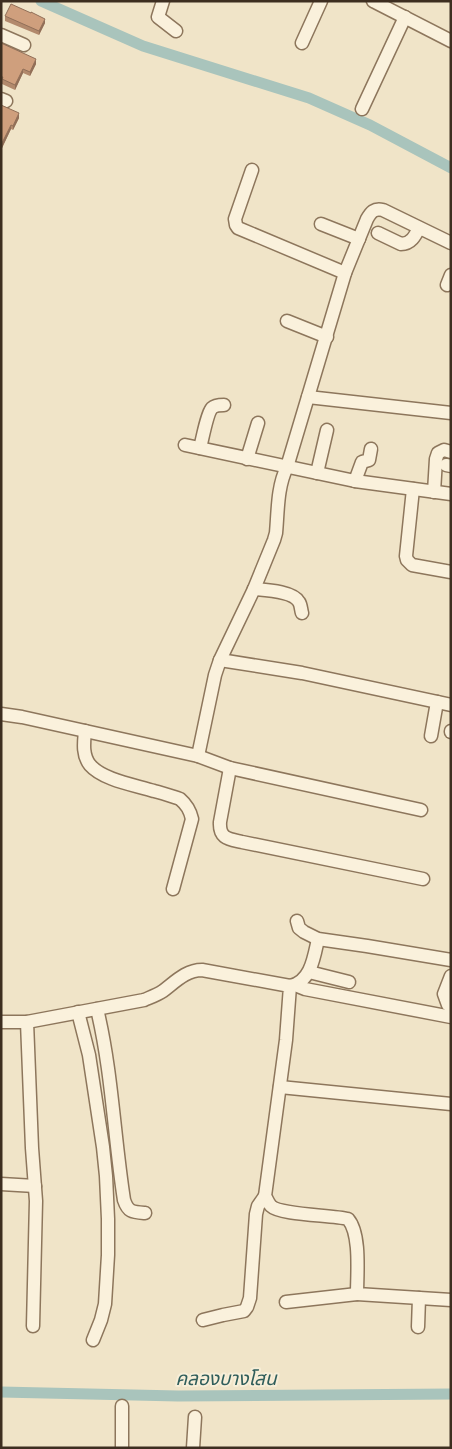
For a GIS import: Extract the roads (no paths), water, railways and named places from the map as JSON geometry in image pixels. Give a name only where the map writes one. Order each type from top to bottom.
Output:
[{"type":"street","points":[[163,1],[158,17],[176,31]]},
{"type":"street","points":[[302,43],[322,1]]},
{"type":"street","points":[[373,1],[451,41]]},
{"type":"street","points":[[362,109],[405,17]]},
{"type":"street","points":[[1,35],[24,46]]},
{"type":"street","points":[[252,170],[235,219],[238,228],[345,273]]},
{"type":"street","points":[[198,756],[215,675],[276,534],[281,483],[345,273],[367,219],[371,212],[383,210],[451,243]]},
{"type":"street","points":[[321,224],[359,239]]},
{"type":"street","points":[[378,233],[402,244],[408,244],[419,228]]},
{"type":"street","points":[[288,321],[327,337]]},
{"type":"street","points":[[308,397],[451,413]]},
{"type":"street","points":[[200,448],[209,413],[212,408],[218,405],[224,406]]},
{"type":"street","points":[[248,459],[258,423]]},
{"type":"street","points":[[317,473],[327,430]]},
{"type":"street","points":[[185,445],[355,481],[451,494]]},
{"type":"street","points":[[355,481],[362,462],[369,460],[371,449]]},
{"type":"street","points":[[434,492],[438,453],[444,450],[451,452]]},
{"type":"street","points":[[413,489],[407,560],[412,565],[451,572]]},
{"type":"street","points":[[254,588],[289,594],[299,602],[302,613]]},
{"type":"street","points":[[220,660],[302,674],[451,705]]},
{"type":"street","points":[[431,736],[437,702]]},
{"type":"street","points":[[1,714],[198,756],[230,768],[422,810]]},
{"type":"street","points":[[85,731],[85,755],[90,764],[99,772],[115,780],[180,799],[191,812],[190,828],[173,889]]},
{"type":"street","points":[[230,768],[220,822],[222,835],[242,842],[423,879]]},
{"type":"street","points":[[298,921],[299,928],[318,939],[450,961]]},
{"type":"street","points":[[292,986],[303,980],[309,972],[318,939]]},
{"type":"street","points":[[1,1022],[26,1022],[144,1000],[154,996],[194,970],[292,986],[451,1017]]},
{"type":"street","points":[[309,972],[349,982]]},
{"type":"street","points":[[451,976],[444,994],[448,1005],[451,1006]]},
{"type":"street","points":[[203,1320],[244,1311],[250,1298],[256,1214],[258,1206],[265,1196],[292,986]]},
{"type":"street","points":[[97,1009],[102,1028],[109,1077],[124,1200],[130,1211],[144,1213]]},
{"type":"street","points":[[78,1012],[89,1055],[103,1147],[108,1210],[105,1304],[93,1340]]},
{"type":"street","points":[[26,1022],[36,1201],[34,1326]]},
{"type":"street","points":[[280,1087],[451,1104]]},
{"type":"street","points":[[1,1184],[35,1186]]},
{"type":"street","points":[[265,1196],[271,1206],[276,1209],[348,1219],[353,1226],[356,1245],[357,1294]]},
{"type":"street","points":[[286,1302],[357,1294],[451,1300]]},
{"type":"street","points":[[418,1327],[419,1298]]},
{"type":"street","points":[[122,1406],[122,1448]]},
{"type":"street","points":[[193,1448],[195,1417]]},
{"type":"waterway","points":[[41,1],[143,46],[309,98],[370,125],[451,168]]},
{"type":"waterway","name":"คลองบางโสน","points":[[1,1392],[178,1396],[451,1394]]}]
